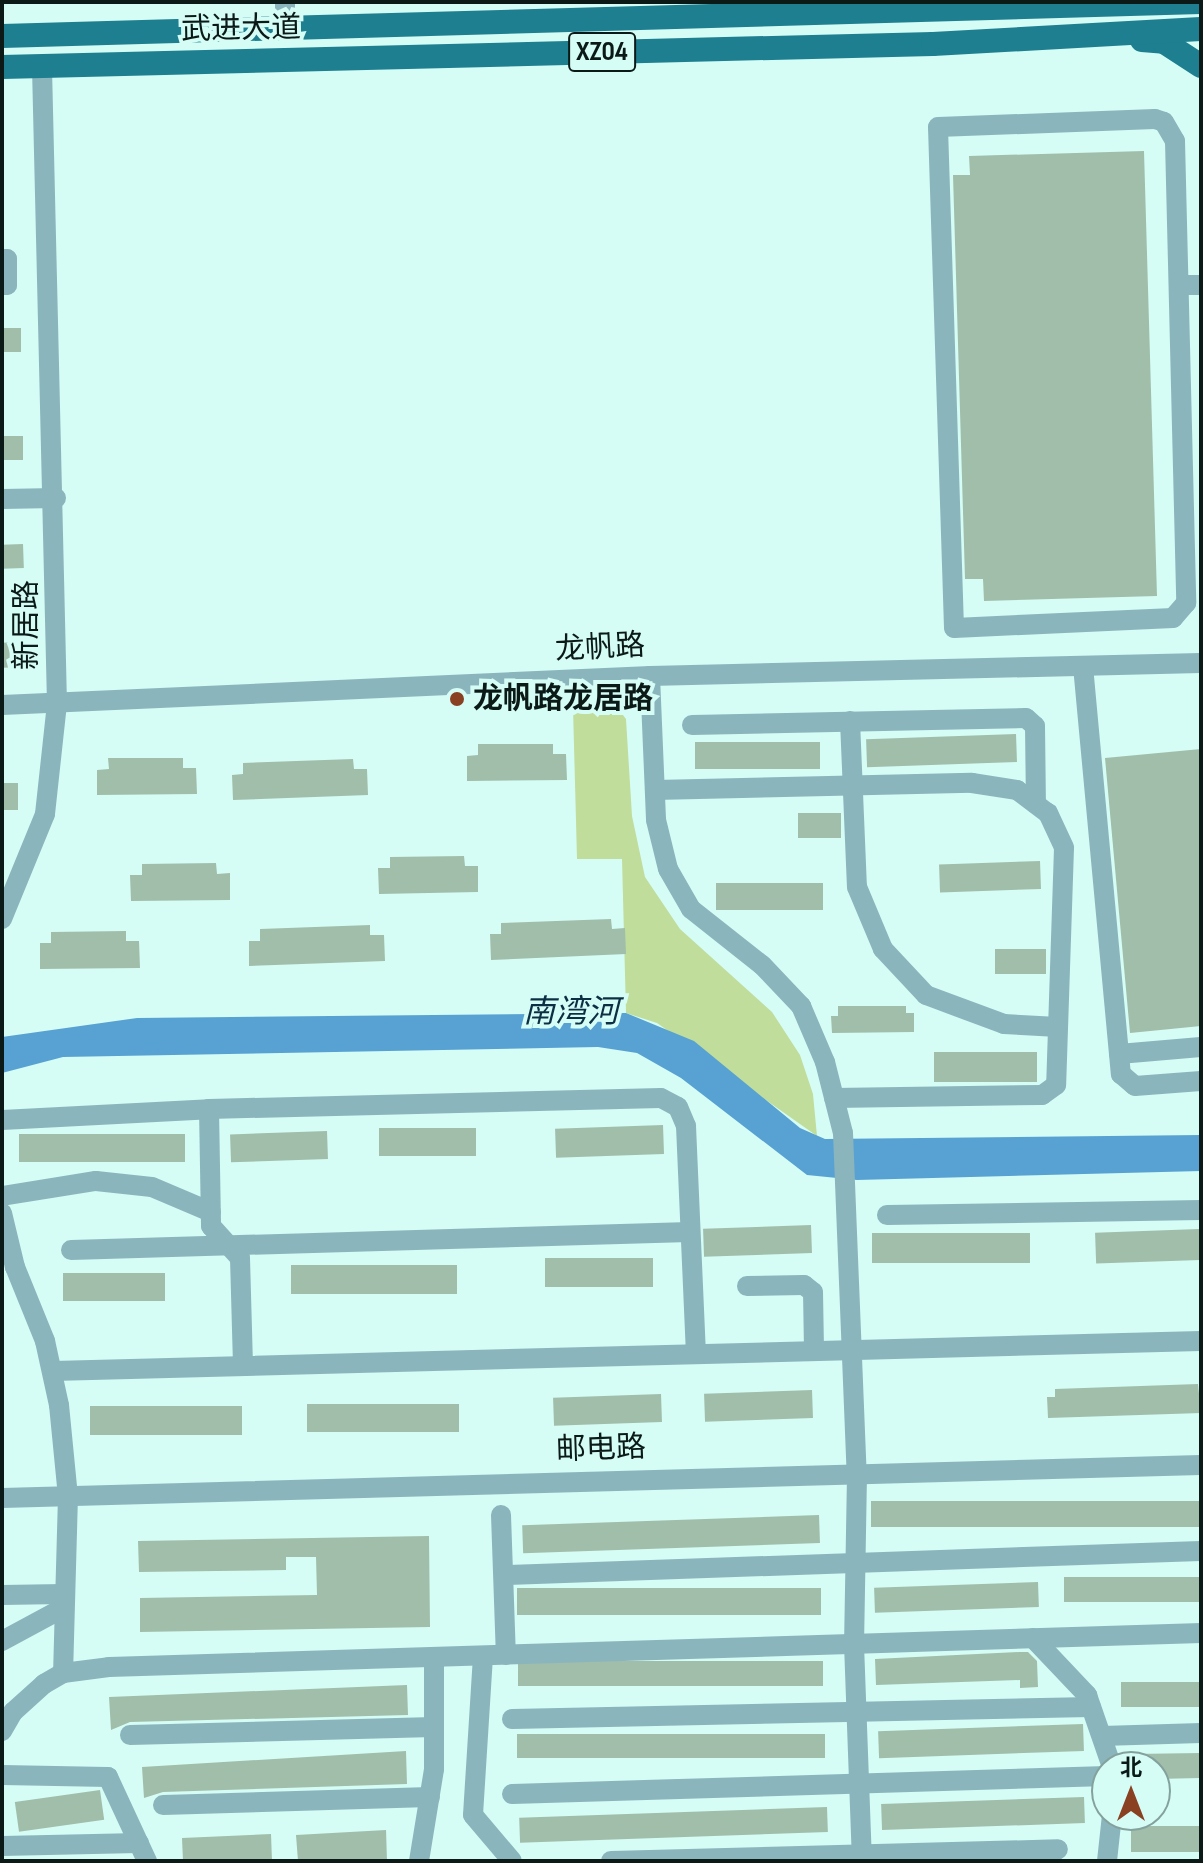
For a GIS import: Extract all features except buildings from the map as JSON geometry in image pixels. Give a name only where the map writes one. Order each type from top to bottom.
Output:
[{"type":"main road","name":"武进大道","points":[[2,36],[285,29],[746,9],[1201,2]]},
{"type":"main road","name":"武进大道","points":[[2,67],[1088,35],[1201,29]]},
{"type":"main road","points":[[1088,35],[1164,42],[1201,66]]},
{"type":"street","points":[[285,2],[285,29]]},
{"type":"street","name":"新居路","points":[[2,919],[45,814],[57,704],[56,498],[42,66]]},
{"type":"street","points":[[1164,122],[1175,141],[1180,285],[1188,591],[1180,612],[1173,618],[954,628],[938,127],[1164,122]]},
{"type":"street","points":[[2,259],[7,259],[7,285],[2,285]]},
{"type":"street","points":[[1180,285],[1201,285]]},
{"type":"street","points":[[2,499],[56,498]]},
{"type":"street","name":"龙帆路","points":[[2,705],[650,676],[1201,663]]},
{"type":"street","points":[[1083,666],[1121,1074],[1135,1086],[1201,1081]]},
{"type":"street","points":[[650,676],[655,790],[668,869],[691,909],[762,965],[801,1006],[825,1062],[843,1133],[857,1475],[854,1644],[862,1857]]},
{"type":"street","points":[[692,725],[1026,718],[1035,726],[1036,804]]},
{"type":"street","points":[[850,721],[857,887],[883,949],[926,995],[1004,1024],[1058,1027]]},
{"type":"street","points":[[655,790],[972,783],[1017,790],[1048,813],[1064,848],[1056,1085],[1042,1095],[834,1098]]},
{"type":"street","points":[[1119,1054],[1201,1047]]},
{"type":"street","points":[[2,1120],[209,1109],[661,1098],[678,1107],[686,1126],[696,1354]]},
{"type":"street","points":[[209,1109],[211,1226],[240,1258],[243,1366]]},
{"type":"street","points":[[2,1196],[96,1181],[152,1187],[211,1212]]},
{"type":"street","points":[[887,1215],[1201,1210]]},
{"type":"street","points":[[2,1213],[15,1267],[53,1371],[68,1496],[63,1673]]},
{"type":"street","points":[[71,1250],[230,1248],[690,1232]]},
{"type":"street","points":[[747,1286],[804,1285],[813,1292],[814,1351]]},
{"type":"street","points":[[53,1371],[1201,1341]]},
{"type":"street","name":"邮电路","points":[[2,1498],[1201,1465]]},
{"type":"street","points":[[501,1515],[506,1575],[506,1655]]},
{"type":"street","points":[[506,1575],[1201,1551]]},
{"type":"street","points":[[2,1595],[63,1601]]},
{"type":"street","points":[[2,1641],[63,1601]]},
{"type":"street","points":[[2,1731],[13,1712],[63,1673],[434,1657],[1201,1633]]},
{"type":"street","points":[[1033,1638],[1087,1695],[1107,1751]]},
{"type":"street","points":[[483,1656],[473,1815],[512,1861]]},
{"type":"street","points":[[419,1861],[430,1797],[434,1657]]},
{"type":"street","points":[[512,1719],[1091,1707]]},
{"type":"street","points":[[130,1735],[434,1727]]},
{"type":"street","points":[[1102,1736],[1201,1733]]},
{"type":"street","points":[[2,1775],[108,1777],[143,1852],[2,1846]]},
{"type":"street","points":[[512,1794],[1091,1776]]},
{"type":"street","points":[[163,1805],[430,1797]]},
{"type":"street","points":[[1107,1861],[1110,1831]]},
{"type":"street","points":[[611,1861],[862,1857],[1058,1849]]},
{"type":"green space","points":[[616,706],[626,719],[632,816],[645,877],[680,929],[772,1012],[800,1055],[813,1094],[817,1136],[657,1023],[626,1013],[622,859],[577,859],[573,708]]},
{"type":"water","points":[[626,1013],[694,1041],[800,1128],[825,1139],[1201,1135],[1201,1171],[857,1180],[807,1175],[681,1078],[637,1053],[598,1047],[63,1057],[2,1073],[2,1037],[137,1018]]},
{"type":"place","name":"龙帆路龙居路","points":[[457,699]]},
{"type":"water label","name":"南湾河","points":[[571,1013]]}]
